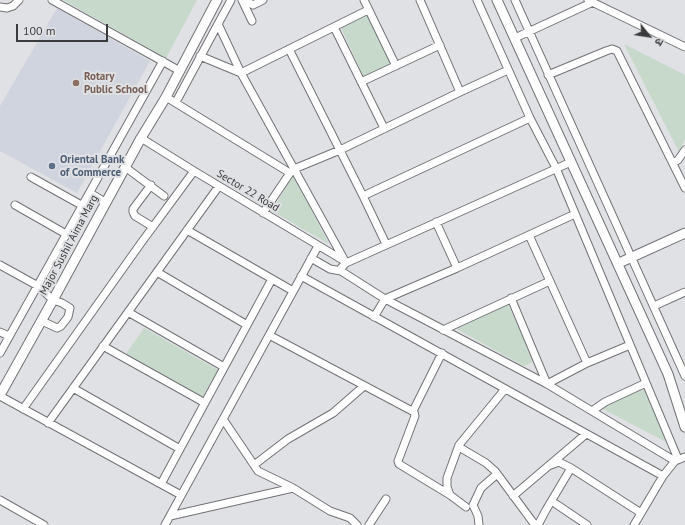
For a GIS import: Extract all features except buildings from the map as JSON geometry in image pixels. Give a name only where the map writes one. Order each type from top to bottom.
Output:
[{"type":"street","points":[[0,7],[7,8],[13,6],[19,0]]},
{"type":"street","points":[[52,0],[180,71]]},
{"type":"street","name":"Major Sushil Aima Marg","points":[[0,396],[141,138],[166,97],[217,0]]},
{"type":"street","points":[[176,102],[231,0]]},
{"type":"street","points":[[243,0],[253,5],[263,0]]},
{"type":"street","points":[[243,0],[252,22]]},
{"type":"street","points":[[364,0],[396,66]]},
{"type":"street","points":[[420,0],[460,92]]},
{"type":"street","points":[[477,0],[530,118],[556,168],[679,459]]},
{"type":"street","points":[[497,0],[668,374],[685,427]]},
{"type":"street","points":[[515,0],[685,376]]},
{"type":"street","points":[[515,38],[590,1],[685,47]]},
{"type":"street","points":[[200,56],[242,73],[368,10]]},
{"type":"street","points":[[218,24],[292,171],[346,262]]},
{"type":"street","points":[[334,27],[384,128]]},
{"type":"street","points":[[361,82],[440,45]]},
{"type":"street","points":[[289,49],[386,244]]},
{"type":"street","points":[[548,75],[606,51],[612,49],[617,51],[685,188]]},
{"type":"street","points":[[0,353],[83,206],[162,61]]},
{"type":"street","points":[[263,213],[292,171],[340,150],[508,70]]},
{"type":"street","points":[[166,97],[292,171]]},
{"type":"street","points":[[363,196],[530,118]]},
{"type":"street","name":"Sector 22 Road","points":[[141,138],[346,262]]},
{"type":"street","points":[[673,163],[682,156],[685,150]]},
{"type":"street","points":[[340,271],[346,262],[571,162]]},
{"type":"street","points":[[125,167],[164,196]]},
{"type":"street","points":[[23,409],[194,171]]},
{"type":"street","points":[[31,177],[83,206]]},
{"type":"street","points":[[151,185],[133,209],[133,212],[135,216],[153,227]]},
{"type":"street","points":[[48,423],[219,186]]},
{"type":"street","points":[[90,193],[106,202]]},
{"type":"street","points":[[15,206],[66,234]]},
{"type":"street","points":[[374,317],[385,299],[575,214]]},
{"type":"street","points":[[436,222],[457,268]]},
{"type":"street","points":[[187,230],[293,291]]},
{"type":"street","points":[[618,263],[685,233]]},
{"type":"street","points":[[529,235],[587,363]]},
{"type":"street","points":[[165,525],[318,246]]},
{"type":"street","points":[[311,258],[330,269],[340,271],[385,299],[547,384],[592,411],[679,459]]},
{"type":"street","points":[[0,265],[38,286],[53,300],[70,308],[68,317],[61,326],[57,328],[42,321]]},
{"type":"street","points":[[157,272],[247,325]]},
{"type":"street","points":[[301,276],[663,476]]},
{"type":"street","points":[[161,484],[272,279]]},
{"type":"street","points":[[443,330],[550,280]]},
{"type":"street","points":[[654,306],[685,292]]},
{"type":"street","points":[[511,298],[547,384]]},
{"type":"street","points":[[128,312],[224,368]]},
{"type":"street","points":[[0,332],[9,336]]},
{"type":"street","points":[[269,335],[412,411],[415,416],[399,459],[399,464],[450,495],[466,507]]},
{"type":"street","points":[[547,384],[587,363],[630,345]]},
{"type":"street","points":[[104,346],[205,403]]},
{"type":"street","points":[[412,411],[442,353]]},
{"type":"street","points":[[592,411],[605,402],[646,383]]},
{"type":"street","points":[[254,465],[288,439],[333,413],[364,386]]},
{"type":"street","points":[[73,388],[180,449]]},
{"type":"street","points":[[450,495],[447,487],[447,478],[460,443],[505,389]]},
{"type":"street","points":[[0,396],[181,495]]},
{"type":"street","points":[[223,419],[261,473],[293,488],[330,511],[350,518],[357,525]]},
{"type":"street","points":[[513,496],[586,434]]},
{"type":"street","points":[[459,447],[486,463],[497,474],[536,525],[571,468]]},
{"type":"street","points":[[634,525],[663,476],[679,459]]},
{"type":"street","points":[[548,466],[558,462],[571,468],[641,513]]},
{"type":"street","points":[[479,525],[478,516],[473,505],[481,488],[497,474]]},
{"type":"street","points":[[170,516],[293,488]]},
{"type":"street","points":[[369,525],[386,498]]},
{"type":"street","points":[[0,500],[44,525]]},
{"type":"street","points":[[556,504],[587,525]]},
{"type":"street","points":[[28,525],[32,518]]},
{"type":"shaded area","name":"Rotary Public School","points":[[57,8],[150,61],[77,193],[0,151],[0,106]]},
{"type":"green space","points":[[63,0],[197,0],[166,58]]},
{"type":"green space","points":[[368,15],[392,65],[364,77],[341,28]]},
{"type":"green space","points":[[624,44],[685,75],[685,139],[679,152]]},
{"type":"green space","points":[[293,175],[329,244],[272,211]]},
{"type":"green space","points":[[507,303],[535,361],[524,366],[455,328]]},
{"type":"green space","points":[[144,328],[218,370],[202,398],[126,354]]},
{"type":"green space","points":[[645,386],[668,443],[601,408]]},
{"type":"place","name":"Rotary Public School","points":[[76,83]]},
{"type":"place","name":"Oriental Bank of Commerce","points":[[52,166]]}]
